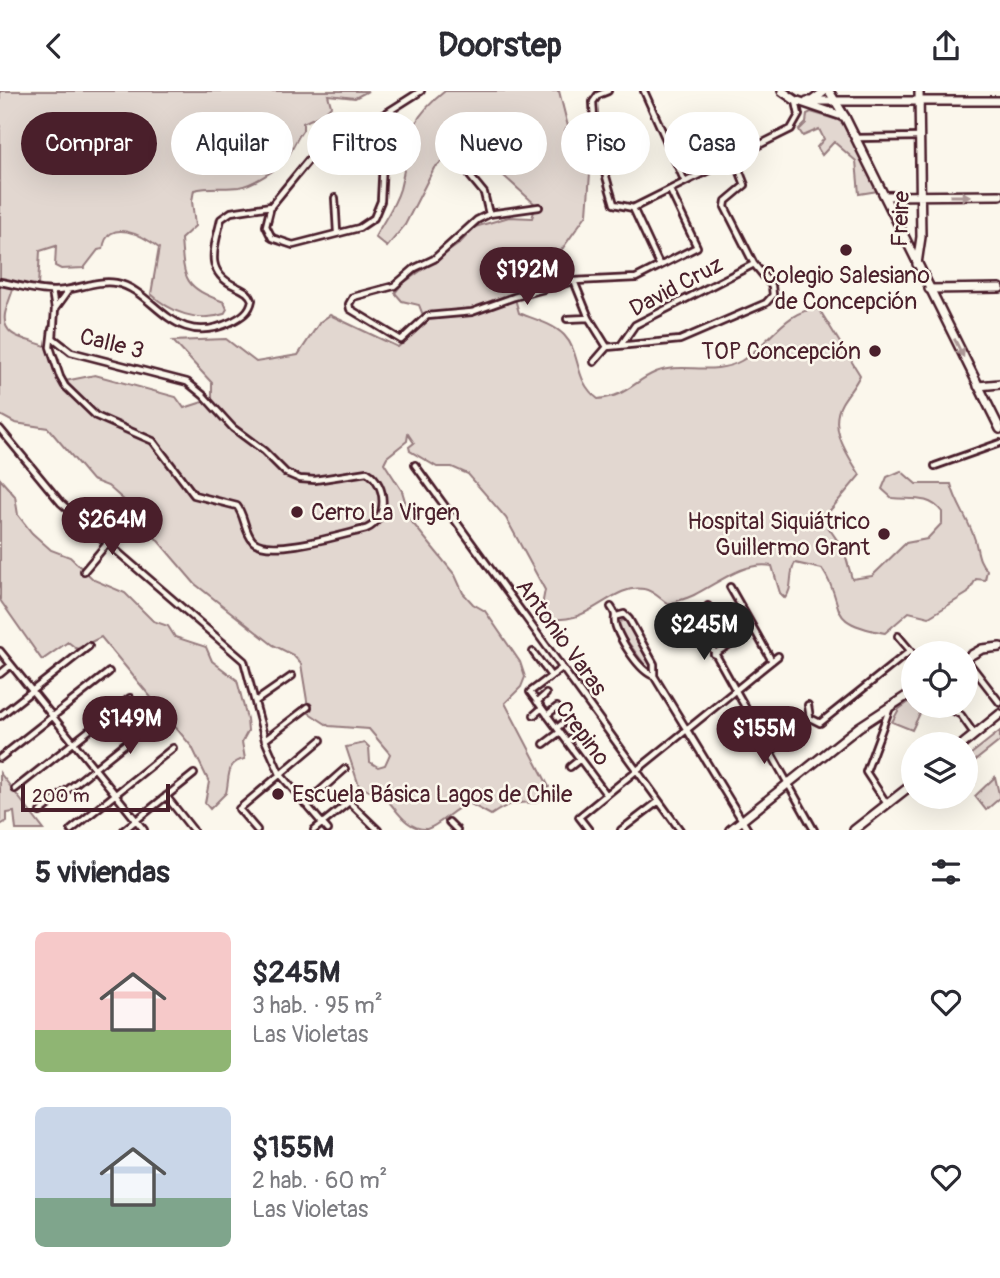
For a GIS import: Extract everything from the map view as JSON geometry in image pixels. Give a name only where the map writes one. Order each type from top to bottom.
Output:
[{"type":"main road","points":[[782,91],[795,100],[845,117]]},
{"type":"main road","points":[[809,101],[820,98],[827,91],[845,117],[1000,429]]},
{"type":"main road","name":"Freire","points":[[917,264],[922,237],[919,91]]},
{"type":"main road","points":[[795,100],[1000,101]]},
{"type":"main road","points":[[884,196],[1000,195]]},
{"type":"main road","points":[[929,289],[1000,288]]},
{"type":"main road","points":[[978,386],[1000,384]]},
{"type":"main road","points":[[978,652],[1000,647]]},
{"type":"main road","points":[[730,830],[867,722],[901,699]]},
{"type":"main road","points":[[978,732],[1000,714]]},
{"type":"main road","points":[[854,830],[901,793]]},
{"type":"street","points":[[388,112],[421,91]]},
{"type":"street","points":[[594,112],[593,101],[602,92],[608,91]]},
{"type":"street","points":[[644,91],[685,182]]},
{"type":"street","points":[[760,144],[794,127],[799,115],[795,100]]},
{"type":"street","points":[[856,138],[920,137]]},
{"type":"street","points":[[307,162],[271,206],[268,231],[281,243],[293,246],[365,226],[374,218],[380,207],[381,175]]},
{"type":"street","points":[[608,175],[614,204],[633,208],[699,175]]},
{"type":"street","points":[[594,362],[607,347],[680,340],[761,306],[772,297],[773,289],[754,264],[725,207],[726,201],[745,185],[741,175]]},
{"type":"street","points":[[470,176],[484,193],[489,214]]},
{"type":"street","points":[[539,207],[489,214],[467,227],[434,259],[415,268],[394,286],[351,298],[349,307],[398,340],[405,338],[416,323],[426,316],[472,312],[514,297],[574,281],[636,278],[694,250],[697,244],[670,190]]},
{"type":"street","points":[[335,198],[337,232]]},
{"type":"street","points":[[0,282],[52,291],[118,283],[163,316],[183,325],[210,328],[223,325],[247,312],[252,300],[246,291],[224,280],[213,266],[212,254],[221,219],[231,212],[271,206]]},
{"type":"street","points":[[633,208],[660,266]]},
{"type":"street","name":"David Cruz","points":[[621,345],[635,325],[754,264]]},
{"type":"street","points":[[574,281],[589,318],[607,347]]},
{"type":"street","points":[[55,309],[68,290]]},
{"type":"street","points":[[52,291],[55,309]]},
{"type":"street","name":"Calle 3","points":[[51,352],[65,386],[96,416],[114,425],[133,429],[153,441],[194,495],[237,506],[251,538],[258,544],[274,548],[366,529],[378,520],[382,512],[381,494],[373,476],[366,472],[315,480],[300,479],[286,473],[264,451],[233,428],[194,387],[176,377],[71,352],[59,346],[53,338],[52,329],[55,309]]},
{"type":"street","points":[[568,319],[589,318]]},
{"type":"street","points":[[51,352],[52,329]]},
{"type":"street","points":[[51,352],[59,346]]},
{"type":"street","points":[[0,429],[53,495],[241,657],[248,670],[265,740],[281,774],[328,830]]},
{"type":"street","points":[[935,466],[1000,443]]},
{"type":"street","name":"Antonio Varas","points":[[415,465],[678,828]]},
{"type":"street","points":[[84,571],[121,527]]},
{"type":"street","points":[[730,587],[739,608],[772,661]]},
{"type":"street","points":[[708,606],[716,619]]},
{"type":"street","points":[[611,607],[617,616],[617,628],[645,672],[654,676]]},
{"type":"street","points":[[739,608],[702,628],[814,830]]},
{"type":"street","points":[[673,612],[687,633],[710,646]]},
{"type":"street","points":[[617,616],[624,614],[629,619],[654,664],[654,676],[748,830]]},
{"type":"street","points":[[715,654],[753,630]]},
{"type":"street","points":[[898,636],[902,641]]},
{"type":"street","points":[[0,716],[89,646]]},
{"type":"street","points":[[0,651],[144,830]]},
{"type":"street","points":[[533,652],[551,676]]},
{"type":"street","points":[[589,830],[579,817],[778,656]]},
{"type":"street","points":[[808,705],[810,718],[820,723],[901,661]]},
{"type":"street","points":[[0,674],[11,665]]},
{"type":"street","name":"Crepino","points":[[562,668],[530,692],[606,794]]},
{"type":"street","points":[[0,758],[109,671]]},
{"type":"street","points":[[978,675],[1000,703]]},
{"type":"street","points":[[256,701],[292,676]]},
{"type":"street","points":[[537,702],[546,694]]},
{"type":"street","points":[[15,789],[130,698]]},
{"type":"street","points":[[887,804],[866,772],[890,705]]},
{"type":"street","points":[[265,740],[308,707]]},
{"type":"street","points":[[547,715],[557,707]]},
{"type":"street","points":[[534,715],[542,708]]},
{"type":"street","points":[[544,744],[567,720]]},
{"type":"street","points":[[867,722],[880,733]]},
{"type":"street","points":[[40,812],[151,723]]},
{"type":"street","points":[[567,741],[577,734]]},
{"type":"street","points":[[770,752],[790,736]]},
{"type":"street","points":[[257,830],[239,809],[321,740]]},
{"type":"street","points":[[71,830],[173,748]]},
{"type":"street","points":[[570,767],[580,759]]},
{"type":"street","points":[[305,804],[345,769]]},
{"type":"street","points":[[124,830],[194,774]]},
{"type":"street","points":[[166,796],[193,830]]},
{"type":"street","points":[[621,830],[659,801]]},
{"type":"street","points":[[314,830],[349,802],[378,830]]},
{"type":"street","points":[[449,822],[457,830]]},
{"type":"street","points":[[671,830],[678,828]]},
{"type":"shaded area","points":[[0,91],[368,91],[355,98],[328,95],[331,106],[325,112],[307,112],[307,121],[303,123],[303,130],[293,147],[293,112],[171,112],[171,175],[266,175],[239,187],[194,190],[192,201],[195,226],[181,239],[185,273],[194,287],[224,302],[227,309],[224,314],[204,317],[185,314],[167,306],[151,294],[159,248],[136,234],[127,232],[111,233],[103,249],[98,250],[84,268],[61,269],[55,266],[56,246],[40,251],[38,286],[15,282],[5,314],[6,325],[10,332],[18,337],[54,352],[60,362],[60,382],[95,375],[176,397],[184,408],[212,399],[212,383],[173,341],[226,339],[256,362],[298,355],[320,322],[330,315],[398,347],[426,323],[419,305],[402,301],[395,293],[402,284],[459,244],[475,227],[509,217],[532,218],[536,205],[503,175],[547,175],[547,112],[435,112],[435,167],[405,225],[387,247],[375,237],[398,195],[403,175],[421,175],[421,115],[445,91],[559,91],[564,112],[561,112],[561,175],[590,175],[587,214],[543,276],[514,295],[519,313],[549,325],[564,335],[570,342],[585,384],[598,399],[623,392],[648,376],[666,369],[720,368],[741,361],[797,314],[819,309],[860,375],[842,403],[837,422],[841,440],[860,475],[827,514],[826,524],[844,550],[852,579],[872,576],[906,543],[927,539],[942,523],[942,512],[932,503],[920,499],[892,498],[882,489],[887,477],[901,471],[916,484],[951,484],[972,533],[980,560],[987,570],[985,580],[976,579],[968,593],[929,617],[909,612],[885,633],[852,624],[844,618],[822,569],[795,563],[785,598],[780,593],[772,566],[762,565],[741,570],[694,595],[668,604],[647,590],[631,589],[572,618],[540,616],[545,590],[506,518],[468,474],[452,467],[437,467],[410,451],[409,447],[414,443],[408,434],[407,441],[387,457],[384,463],[402,491],[411,521],[455,575],[463,593],[473,604],[485,611],[520,662],[525,677],[521,687],[505,703],[549,787],[536,803],[512,804],[491,815],[469,803],[432,827],[420,829],[404,820],[379,795],[359,786],[346,747],[365,743],[369,747],[370,762],[378,767],[385,765],[390,754],[369,729],[329,726],[309,713],[301,664],[293,655],[273,645],[195,584],[153,535],[143,517],[108,486],[92,480],[48,428],[15,423],[0,415]]},
{"type":"shaded area","points":[[811,112],[838,120],[848,128],[878,191],[859,194],[856,161],[834,142],[822,155],[817,147],[824,139],[819,129],[803,136],[799,130],[806,123],[807,114]]},
{"type":"shaded area","points":[[0,479],[15,496],[18,515],[32,533],[51,550],[70,557],[94,580],[125,593],[153,621],[168,626],[175,637],[206,647],[212,661],[237,680],[247,719],[248,731],[242,742],[245,759],[231,767],[226,793],[210,809],[205,803],[209,782],[192,747],[101,637],[77,649],[68,642],[42,660],[0,600]]},
{"type":"shaded area","points":[[623,620],[630,623],[652,664],[650,672],[620,631],[619,623]]},
{"type":"shaded area","points":[[901,708],[901,718],[918,718],[912,730],[892,722]]},
{"type":"shaded area","points":[[1000,731],[1000,741],[978,758],[978,748]]},
{"type":"shaded area","points":[[0,773],[44,830],[16,830],[14,812],[7,813],[7,821],[0,825]]},
{"type":"shaded area","points":[[995,777],[1000,798],[986,810],[978,800],[978,793]]},
{"type":"place","name":"Colegio Salesiano de Concepción","points":[[846,250]]},
{"type":"place","name":"TOP Concepción","points":[[875,351]]},
{"type":"place","name":"Cerro La Virgen","points":[[297,512]]},
{"type":"place","name":"Hospital Siquiátrico Guillermo Grant","points":[[884,534]]},
{"type":"place","name":"Escuela Básica Lagos de Chile","points":[[278,794]]}]
